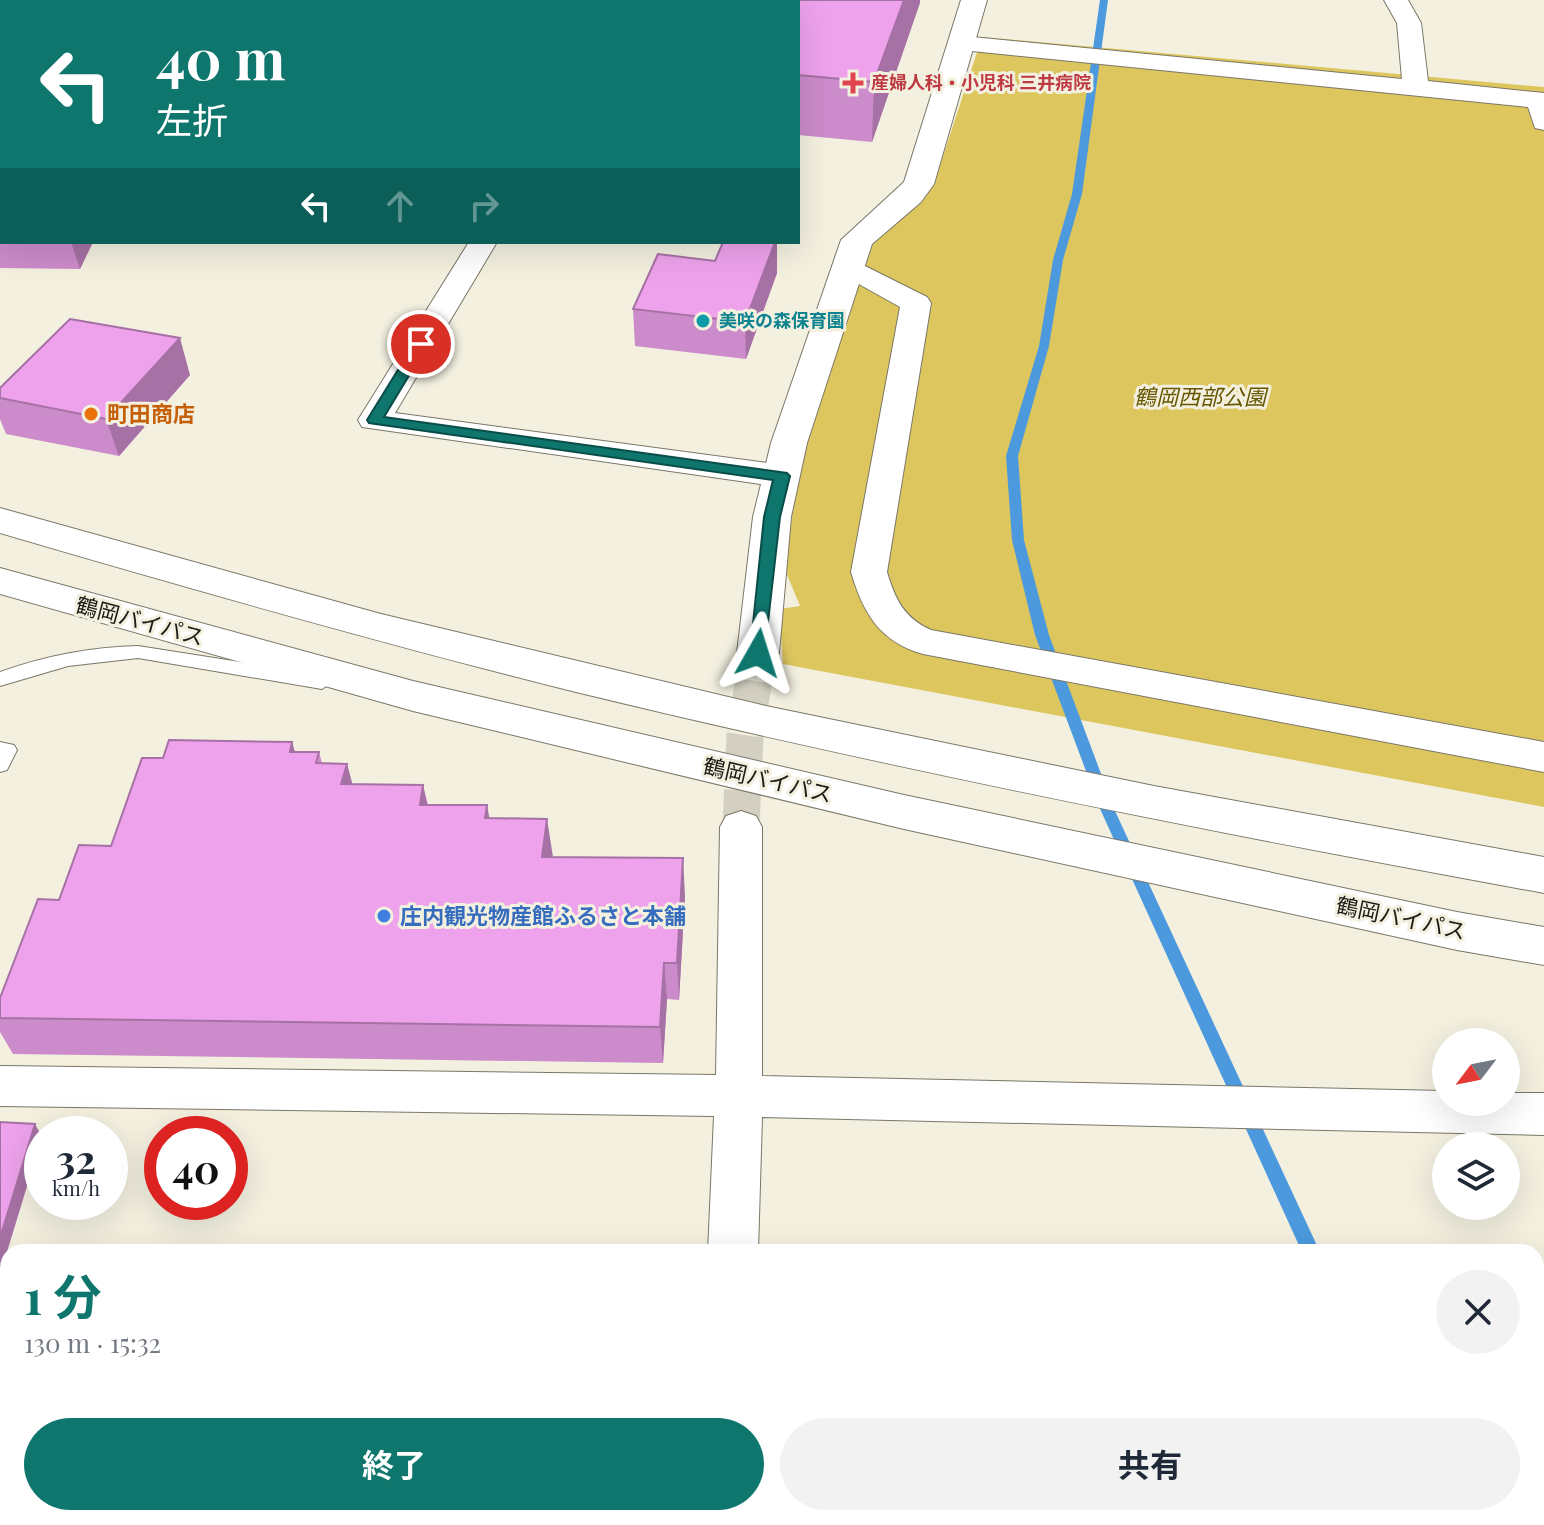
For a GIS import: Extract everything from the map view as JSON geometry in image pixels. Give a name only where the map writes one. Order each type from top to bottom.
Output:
[{"type":"main road","points":[[758,653],[772,517],[789,443],[857,240],[919,184],[974,0]]},
{"type":"main road","points":[[0,520],[456,648],[920,757],[1544,875]]},
{"type":"main road","name":"鶴岡バイパス","points":[[0,581],[413,696],[904,812],[1441,928],[1544,946]]},
{"type":"street","points":[[1396,0],[1409,23],[1416,88]]},
{"type":"street","points":[[962,43],[1540,100],[1544,122]]},
{"type":"street","points":[[482,244],[374,420],[782,476]]},
{"type":"street","points":[[849,267],[916,303],[869,572],[877,600],[899,632],[923,641],[1544,757]]},
{"type":"street","points":[[733,1244],[739,1096],[741,827]]},
{"type":"street","points":[[0,1086],[739,1096],[1544,1114]]},
{"type":"lane","points":[[0,679],[80,654],[138,652],[413,696]]},
{"type":"lane","points":[[0,749],[7,750],[0,765]]},
{"type":"green space","name":"鶴岡西部公園","points":[[982,37],[1544,87],[1544,807],[783,664],[779,609],[800,606],[783,565],[806,443],[869,236],[933,187]]},
{"type":"building","points":[[800,0],[904,0],[874,82],[800,75]]},
{"type":"building","points":[[722,244],[774,244],[745,322],[633,309],[658,254],[715,261]]},
{"type":"building","points":[[70,319],[180,338],[106,419],[0,398],[0,388]]},
{"type":"building","name":"庄内観光物産館ふるさと本舗","points":[[169,740],[292,742],[290,752],[319,752],[316,763],[347,764],[341,784],[423,785],[420,805],[487,805],[485,818],[547,819],[542,857],[683,858],[677,963],[664,963],[660,1027],[0,1018],[0,998],[38,899],[59,900],[79,845],[111,846],[142,758],[163,758]]},
{"type":"building","points":[[0,1122],[24,1123],[24,1160],[0,1238]]},
{"type":"waterway","points":[[1104,0],[1077,194],[1058,260],[1044,346],[1012,456],[1018,540],[1042,635],[1108,811],[1307,1244]]},
{"type":"tunnel","points":[[741,827],[745,736],[758,653]]},
{"type":"place","name":"産婦人科・小児科 三井病院","points":[[853,83]]},
{"type":"place","name":"美咲の森保育園","points":[[703,321]]},
{"type":"place","name":"町田商店","points":[[91,414]]},
{"type":"place","name":"庄内観光物産館ふるさと本舗","points":[[384,916]]},
{"type":"route","points":[[421,344],[374,420],[782,476],[772,517],[758,653]]}]
